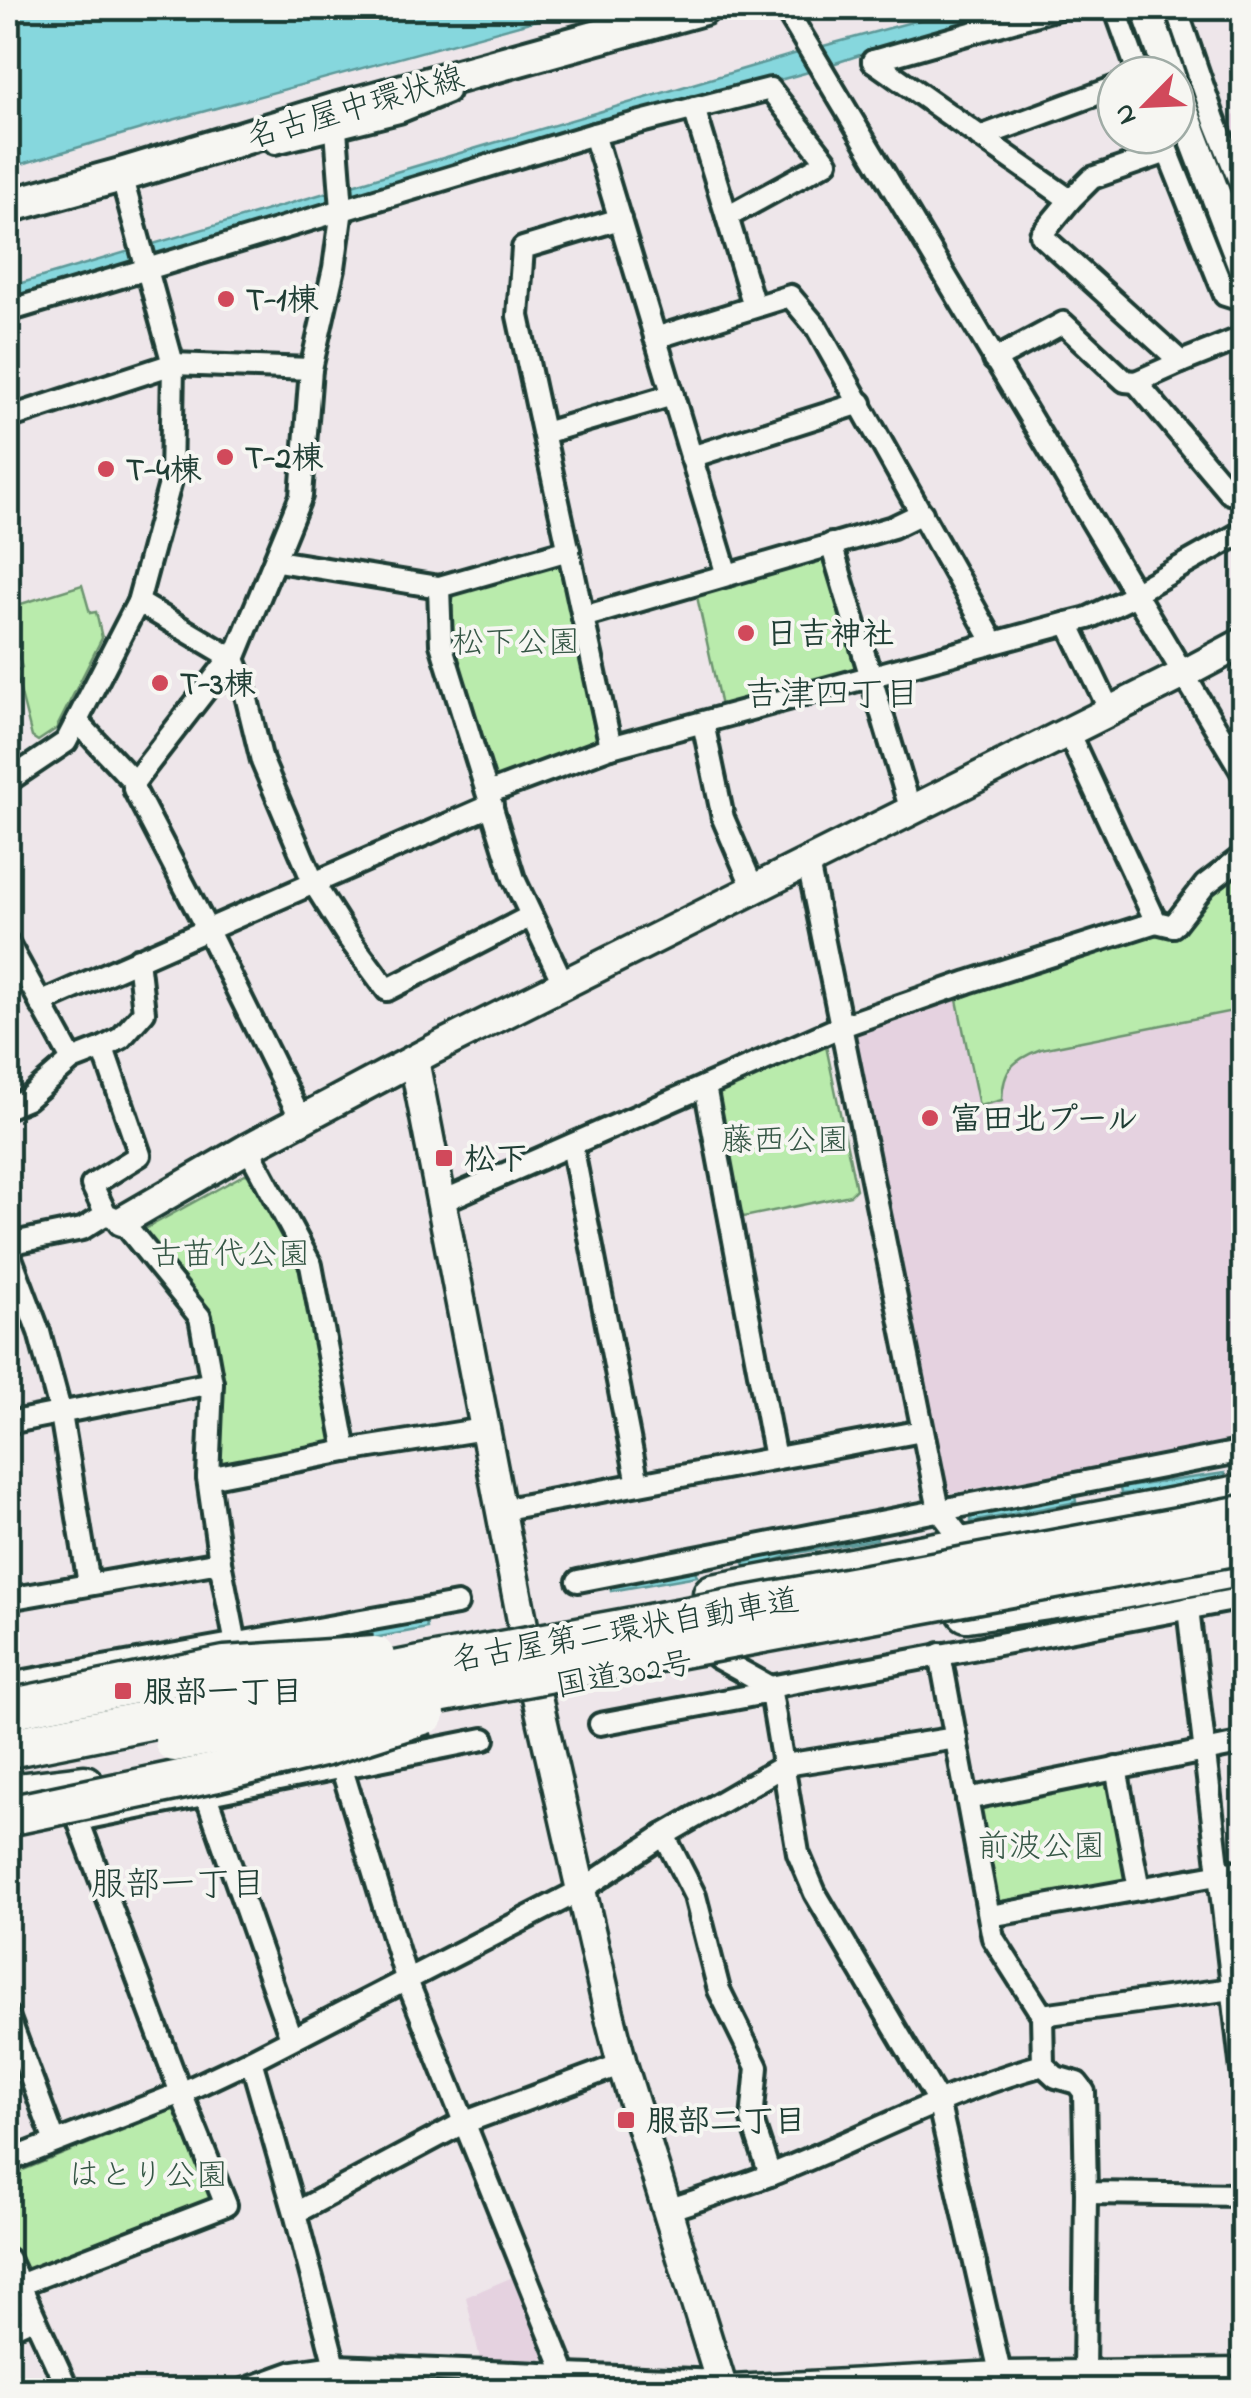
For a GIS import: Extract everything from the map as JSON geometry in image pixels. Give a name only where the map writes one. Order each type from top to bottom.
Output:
[{"type":"highway","name":"国道302号","points":[[8,1722],[263,1673],[361,1660],[550,1647],[706,1595],[1244,1494]]},
{"type":"highway","name":"名古屋第二環状自動車道","points":[[8,1748],[1244,1515]]},
{"type":"highway","name":"名古屋第二環状自動車道","points":[[8,1774],[550,1647],[1244,1544]]},
{"type":"highway","name":"国道302号","points":[[8,1794],[177,1773],[535,1688],[888,1624],[1116,1590],[1244,1566]]},
{"type":"highway","points":[[8,1709],[224,1666],[550,1647]]},
{"type":"highway","points":[[8,1816],[326,1746],[550,1647]]},
{"type":"main road","name":"名古屋中環状線","points":[[8,206],[512,56],[703,8]]},
{"type":"street","points":[[784,8],[1244,775]]},
{"type":"street","points":[[1058,8],[873,61],[1070,200]]},
{"type":"street","points":[[1114,8],[1132,55]]},
{"type":"street","points":[[1146,8],[1163,55]]},
{"type":"street","points":[[1176,8],[1244,193]]},
{"type":"street","points":[[8,780],[66,742],[138,602],[171,480],[173,364],[141,244],[134,171],[189,164],[399,112],[497,72],[512,56]]},
{"type":"street","points":[[8,311],[594,134],[770,89],[826,162],[727,217]]},
{"type":"street","points":[[980,137],[1096,94]]},
{"type":"street","points":[[694,108],[754,306]]},
{"type":"street","points":[[302,1120],[134,789],[134,782],[233,658],[301,496],[311,369],[334,268],[342,209],[336,130]]},
{"type":"street","points":[[594,134],[727,575]]},
{"type":"street","points":[[1196,143],[1244,269]]},
{"type":"street","points":[[1139,155],[1092,178],[1041,234],[1180,362]]},
{"type":"street","points":[[1169,155],[1226,295],[1244,301]]},
{"type":"street","points":[[611,746],[518,316],[523,248],[620,220]]},
{"type":"street","points":[[656,338],[790,296],[817,328],[994,643]]},
{"type":"street","points":[[994,360],[1063,323],[1125,381],[1136,382],[1244,337]]},
{"type":"street","points":[[8,418],[173,364],[311,369]]},
{"type":"street","points":[[1136,382],[1237,489],[1231,505],[1244,522]]},
{"type":"street","points":[[544,434],[673,395]]},
{"type":"street","points":[[692,456],[860,403]]},
{"type":"street","points":[[583,617],[893,527],[922,513]]},
{"type":"street","points":[[40,1002],[314,884],[611,746],[1088,618],[1244,531]]},
{"type":"street","points":[[831,544],[911,811]]},
{"type":"street","points":[[276,561],[439,586],[569,550]]},
{"type":"street","points":[[439,586],[442,644],[514,879],[564,984]]},
{"type":"street","points":[[138,602],[233,658],[262,761],[314,884],[346,936],[388,990],[532,916]]},
{"type":"street","points":[[1068,624],[1110,711]]},
{"type":"street","points":[[89,1584],[61,1414],[39,1332],[8,1247],[114,1218],[414,1060],[1244,642]]},
{"type":"street","points":[[77,721],[134,782]]},
{"type":"street","points":[[703,723],[723,818],[754,890]]},
{"type":"street","points":[[1068,732],[1156,922]]},
{"type":"street","points":[[441,1202],[842,1026],[1156,922],[1173,926],[1205,885],[1244,855]]},
{"type":"street","points":[[808,862],[939,1510],[967,1546]]},
{"type":"street","points":[[8,943],[72,1060]]},
{"type":"street","points":[[8,1107],[28,1099],[72,1060],[120,1038],[144,1012],[138,959]]},
{"type":"street","points":[[103,1048],[140,1155],[92,1185],[114,1218],[200,1317],[212,1383],[208,1478],[236,1644]]},
{"type":"street","points":[[414,1060],[500,1510],[550,1647],[535,1688],[580,1890],[622,2064],[725,2387]]},
{"type":"street","points":[[705,1086],[776,1458]]},
{"type":"street","points":[[572,1145],[638,1484]]},
{"type":"street","points":[[248,1148],[311,1265],[346,1450]]},
{"type":"street","points":[[8,1424],[212,1383]]},
{"type":"street","points":[[208,1478],[346,1450],[484,1429]]},
{"type":"street","points":[[500,1510],[922,1431]]},
{"type":"street","points":[[578,1581],[1244,1451]]},
{"type":"street","points":[[1094,1479],[1116,1590]]},
{"type":"street","points":[[706,1595],[730,1551]]},
{"type":"street","points":[[8,1599],[220,1562]]},
{"type":"street","points":[[600,1724],[940,1654],[1244,1598]]},
{"type":"street","points":[[8,1684],[458,1604]]},
{"type":"street","points":[[1188,1608],[1244,2088]]},
{"type":"street","points":[[212,1648],[263,1673]]},
{"type":"street","points":[[940,1654],[993,1938],[1042,2014],[1043,2065],[1056,2077],[1077,2082],[1084,2092],[1084,2375]]},
{"type":"street","points":[[716,1657],[770,1688],[798,1853],[816,1892],[938,2101],[1001,2383]]},
{"type":"street","points":[[8,2162],[180,2093],[250,2060],[580,1890],[664,1835],[785,1766],[956,1738]]},
{"type":"street","points":[[8,1834],[484,1739]]},
{"type":"street","points":[[968,1799],[1244,1743]]},
{"type":"street","points":[[261,1782],[293,1746]]},
{"type":"street","points":[[1116,1768],[1138,1889]]},
{"type":"street","points":[[342,1769],[406,1978],[571,2380]]},
{"type":"street","points":[[206,1796],[292,2038]]},
{"type":"street","points":[[19,2285],[226,2205],[78,1820]]},
{"type":"street","points":[[664,1835],[695,1896],[719,1990],[757,2067],[752,2120],[770,2175]]},
{"type":"street","points":[[990,1916],[1244,1870]]},
{"type":"street","points":[[1042,2014],[1232,1990]]},
{"type":"street","points":[[8,2016],[55,2142]]},
{"type":"street","points":[[250,2060],[336,2366]]},
{"type":"street","points":[[295,2213],[463,2123],[622,2064]]},
{"type":"street","points":[[667,2210],[770,2175],[938,2101],[1043,2065]]},
{"type":"street","points":[[1086,2193],[1244,2195]]},
{"type":"street","points":[[8,2259],[68,2390]]},
{"type":"street","points":[[8,2329],[33,2318]]},
{"type":"street","points":[[244,2390],[294,2372],[336,2366],[725,2387],[1001,2383],[1084,2375],[1174,2382],[1244,2373]]},
{"type":"street","points":[[403,2367],[412,2390]]},
{"type":"shaded area","points":[[1243,112],[1243,175],[1223,120]]},
{"type":"shaded area","points":[[1243,861],[1243,1439],[947,1494],[853,1036],[856,1026],[1154,930]]},
{"type":"shaded area","points":[[515,2276],[547,2351],[540,2363],[480,2359],[466,2297]]},
{"type":"green space","points":[[818,557],[826,561],[859,668],[855,675],[722,711],[696,592]]},
{"type":"green space","name":"松下公園","points":[[555,564],[565,570],[601,736],[596,745],[500,783],[493,779],[448,633],[454,593]]},
{"type":"green space","points":[[82,585],[90,613],[96,612],[102,638],[56,729],[38,741],[32,737],[15,671],[22,668],[8,622],[8,608]]},
{"type":"green space","points":[[1243,861],[1243,1009],[1041,1049],[1011,1067],[1002,1100],[979,1106],[956,995],[1154,930]]},
{"type":"green space","name":"藤西公園","points":[[821,1041],[826,1046],[856,1189],[850,1195],[744,1217],[738,1212],[716,1097],[718,1089]]},
{"type":"green space","name":"古苗代公園","points":[[245,1174],[250,1175],[302,1267],[334,1440],[327,1449],[223,1468],[218,1464],[208,1313],[143,1237],[145,1229]]},
{"type":"green space","name":"前波公園","points":[[1109,1779],[1130,1876],[1127,1881],[998,1907],[994,1903],[977,1811],[981,1805]]},
{"type":"green space","name":"はとり公園","points":[[177,2108],[217,2197],[214,2204],[29,2273],[20,2266],[8,2229],[8,2176]]},
{"type":"water","points":[[8,8],[581,8],[8,168]]},
{"type":"water","points":[[963,8],[1027,8],[8,303],[8,287],[794,54]]},
{"type":"water","points":[[1225,1473],[1226,1478],[1175,1489],[1121,1494],[1120,1488]]},
{"type":"water","points":[[1075,1495],[1076,1502],[971,1522],[971,1515]]},
{"type":"water","points":[[876,1532],[877,1539],[797,1553],[746,1570],[744,1563],[793,1548]]},
{"type":"water","points":[[695,1570],[697,1576],[611,1591],[610,1585]]},
{"type":"water","points":[[426,1621],[427,1628],[279,1656],[278,1649]]},
{"type":"place","name":"T-1棟","points":[[226,299]]},
{"type":"place","name":"T-2棟","points":[[225,457]]},
{"type":"place","name":"T-4棟","points":[[106,469]]},
{"type":"place","name":"日吉神社","points":[[746,633]]},
{"type":"place","name":"T-3棟","points":[[160,683]]},
{"type":"place","name":"富田北プール","points":[[930,1118]]},
{"type":"place","name":"松下","points":[[444,1158]]},
{"type":"place","name":"服部一丁目","points":[[123,1691]]},
{"type":"place","name":"服部二丁目","points":[[626,2120]]},
{"type":"district","name":"吉津四丁目","points":[[832,693]]},
{"type":"district","name":"服部一丁目","points":[[178,1883]]}]
